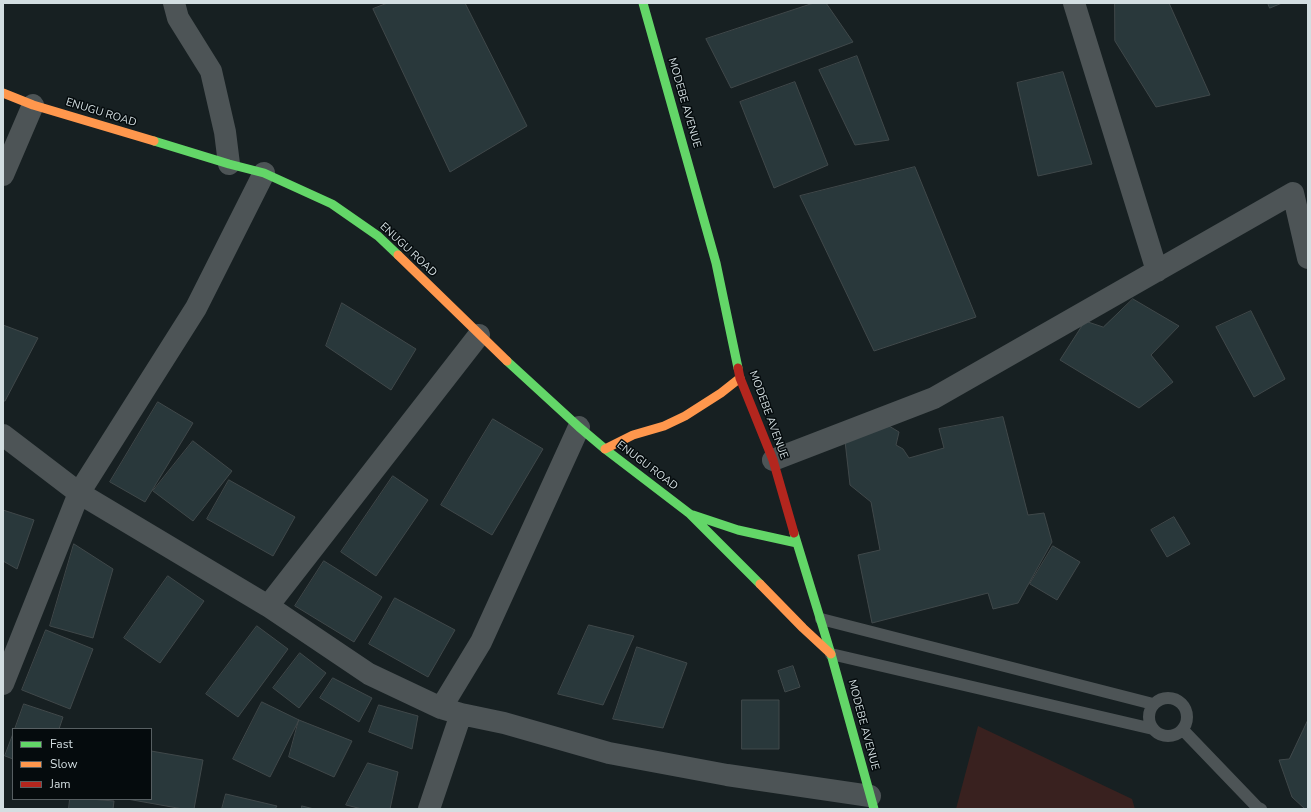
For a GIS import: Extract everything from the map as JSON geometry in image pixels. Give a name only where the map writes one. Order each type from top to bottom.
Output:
[{"type":"street","points":[[174,3],[178,18],[211,71],[225,132],[228,164]]},
{"type":"street","name":"MODEBE AVENUE","points":[[643,3],[716,263],[740,378],[773,460],[832,654],[872,803]]},
{"type":"street","points":[[1074,3],[1157,271]]},
{"type":"street","name":"ENUGU ROAD","points":[[3,93],[33,105],[228,164],[264,173],[332,204],[378,236],[479,335],[579,427],[605,449],[690,514]]},
{"type":"street","points":[[3,175],[33,105]]},
{"type":"street","points":[[3,684],[79,493],[196,308],[264,173]]},
{"type":"street","points":[[773,460],[934,398],[1293,194],[1308,258]]},
{"type":"street","points":[[268,606],[479,335]]},
{"type":"street","points":[[605,449],[633,435],[664,426],[685,416],[721,393],[740,378]]},
{"type":"street","points":[[429,809],[451,711],[579,427]]},
{"type":"street","points":[[3,435],[79,493],[268,606],[368,674],[451,711],[504,723],[609,753],[872,803]]},
{"type":"street","points":[[690,514],[738,530],[797,543]]},
{"type":"street","points":[[690,514],[803,628],[832,654]]},
{"type":"lane","points":[[821,619],[1153,704]]},
{"type":"lane","points":[[832,654],[1153,729]]},
{"type":"lane","points":[[1169,698],[1177,700],[1184,706],[1188,713],[1188,722],[1183,730],[1176,735],[1168,737],[1159,735],[1153,729],[1149,721],[1149,712],[1153,704],[1169,698]]},
{"type":"lane","points":[[1183,730],[1252,802],[1261,809]]},
{"type":"shaded area","points":[[978,726],[1132,799],[1135,809],[956,809]]},
{"type":"building","points":[[388,3],[465,3],[527,126],[450,172],[373,9]]},
{"type":"building","points":[[814,3],[826,3],[853,42],[731,88],[706,39]]},
{"type":"building","points":[[1115,3],[1169,3],[1210,95],[1156,107],[1115,41]]},
{"type":"building","points":[[1268,3],[1282,3],[1270,8]]},
{"type":"building","points":[[857,56],[889,140],[855,145],[819,70]]},
{"type":"building","points":[[1063,72],[1092,164],[1038,176],[1017,83]]},
{"type":"building","points":[[795,82],[828,165],[774,188],[740,102]]},
{"type":"building","points":[[915,167],[976,317],[874,351],[800,196]]},
{"type":"building","points":[[1133,299],[1179,326],[1151,355],[1173,382],[1139,408],[1060,360],[1085,321],[1103,327]]},
{"type":"building","points":[[342,303],[416,349],[391,390],[326,346]]},
{"type":"building","points":[[1251,311],[1285,379],[1254,397],[1216,327]]},
{"type":"building","points":[[3,325],[38,338],[5,401],[3,401]]},
{"type":"building","points":[[158,402],[193,423],[145,502],[110,482]]},
{"type":"building","points":[[1003,417],[1028,515],[1044,513],[1052,542],[1018,603],[993,609],[988,593],[872,623],[858,555],[880,550],[871,502],[850,485],[845,441],[889,426],[899,432],[896,445],[903,449],[909,458],[944,448],[939,429]]},
{"type":"building","points":[[493,419],[543,449],[492,535],[441,505]]},
{"type":"building","points":[[193,441],[232,471],[193,521],[153,491]]},
{"type":"building","points":[[393,476],[428,500],[376,576],[341,552]]},
{"type":"building","points":[[229,480],[295,517],[273,556],[207,519]]},
{"type":"building","points":[[3,510],[34,520],[17,569],[3,561]]},
{"type":"building","points":[[1174,517],[1190,544],[1167,557],[1151,530]]},
{"type":"building","points":[[74,544],[113,569],[93,638],[50,626]]},
{"type":"building","points":[[1053,546],[1080,562],[1057,600],[1030,584]]},
{"type":"building","points":[[324,561],[382,597],[354,642],[295,606]]},
{"type":"building","points":[[168,576],[204,601],[160,663],[124,638]]},
{"type":"building","points":[[395,598],[455,630],[428,677],[369,644]]},
{"type":"building","points":[[589,625],[634,636],[603,705],[558,694]]},
{"type":"building","points":[[257,626],[288,649],[238,717],[206,694]]},
{"type":"building","points":[[46,630],[93,649],[70,709],[22,690]]},
{"type":"building","points":[[637,647],[687,663],[663,728],[613,719]]},
{"type":"building","points":[[300,653],[326,673],[299,708],[273,688]]},
{"type":"building","points":[[793,666],[800,687],[785,692],[778,671]]},
{"type":"building","points":[[333,678],[372,698],[359,722],[320,698]]},
{"type":"building","points":[[742,700],[779,700],[779,749],[742,749]]},
{"type":"building","points":[[262,702],[299,720],[270,777],[233,759]]},
{"type":"building","points":[[24,704],[63,717],[59,728],[15,728]]},
{"type":"building","points":[[379,705],[418,716],[412,749],[369,732]]},
{"type":"building","points":[[299,720],[352,741],[334,777],[289,757]]},
{"type":"building","points":[[1308,720],[1308,809],[1305,809],[1292,797],[1279,760],[1289,759]]},
{"type":"building","points":[[12,737],[12,759],[5,756]]},
{"type":"building","points":[[152,751],[203,760],[194,809],[183,809],[133,800],[152,800]]},
{"type":"building","points":[[368,763],[398,772],[390,809],[362,809],[346,805]]},
{"type":"building","points":[[226,794],[277,806],[275,809],[222,809]]},
{"type":"building","points":[[70,800],[114,801],[113,809],[69,809]]},
{"type":"building","points":[[302,806],[314,809],[302,809]]},
{"type":"traffic: fast","points":[[643,3],[716,263],[738,368]]},
{"type":"traffic: fast","points":[[154,141],[264,173],[332,204],[378,236],[398,255]]},
{"type":"traffic: fast","points":[[507,361],[605,449],[690,514],[760,584]]},
{"type":"traffic: fast","points":[[693,515],[738,530],[797,543]]},
{"type":"traffic: fast","points":[[794,533],[831,654],[874,809]]},
{"type":"traffic: slow","points":[[3,93],[33,105],[154,141]]},
{"type":"traffic: slow","points":[[398,255],[507,361]]},
{"type":"traffic: slow","points":[[605,449],[633,435],[664,426],[685,416],[721,393],[740,378]]},
{"type":"traffic: slow","points":[[760,584],[831,654]]},
{"type":"traffic: jam","points":[[738,368],[740,378],[773,460],[794,533]]}]
